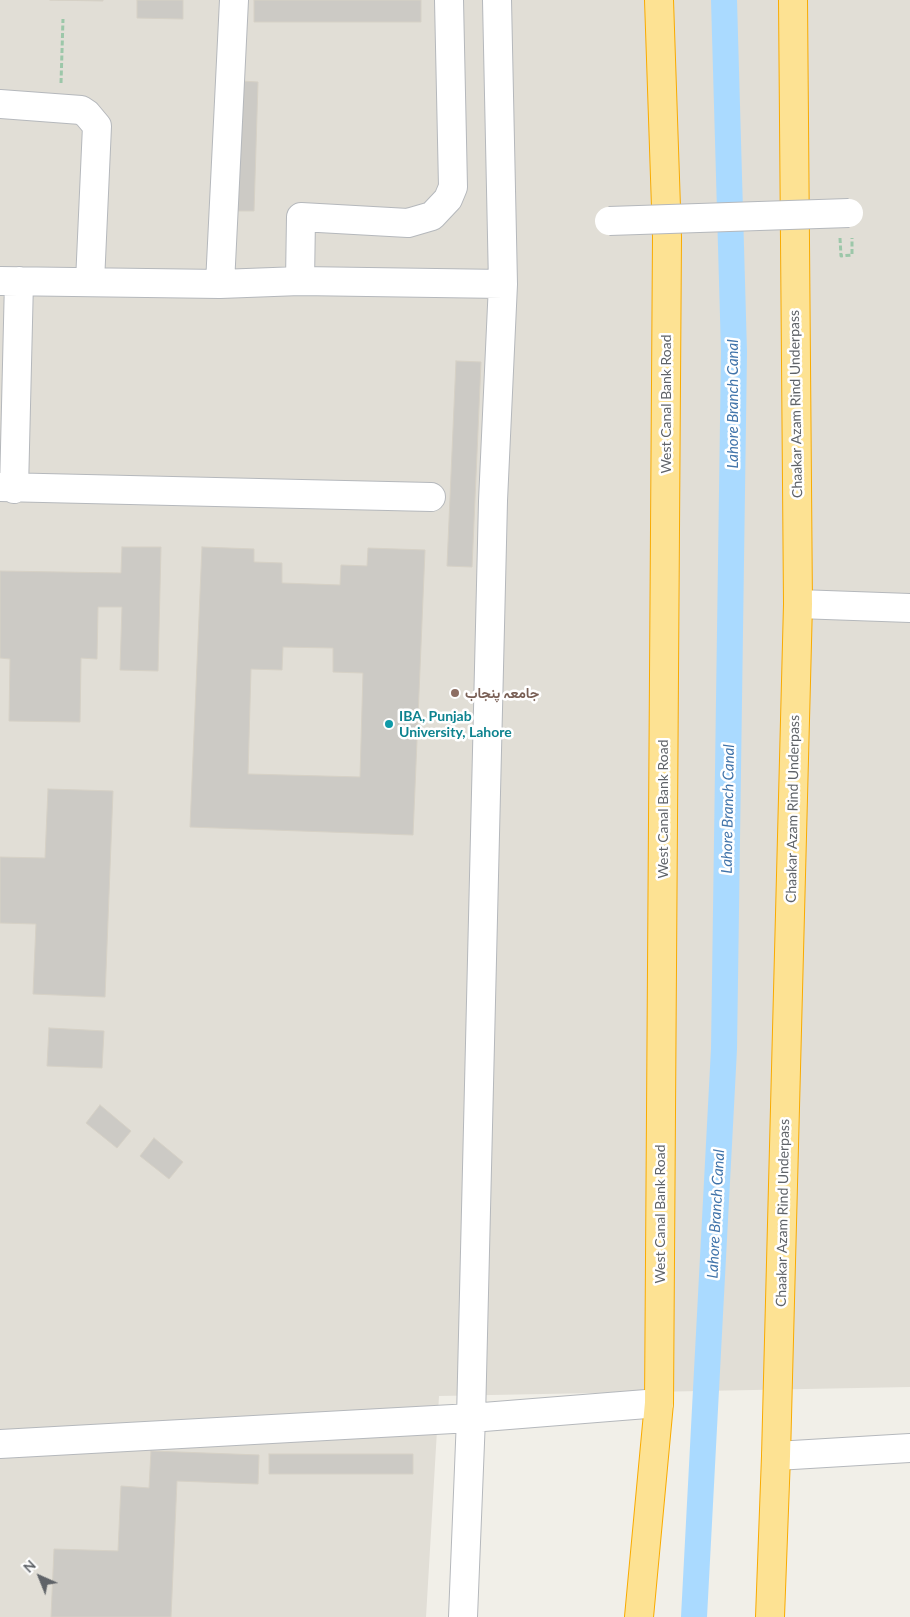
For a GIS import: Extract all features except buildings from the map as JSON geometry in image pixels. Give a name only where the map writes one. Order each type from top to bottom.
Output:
[{"type":"highway","name":"West Canal Bank Road","points":[[639,1617],[659,1403],[667,237],[659,0]]},
{"type":"highway","name":"Chaakar Azam Rind Underpass","points":[[770,1617],[776,1456],[798,604],[793,0]]},
{"type":"street","points":[[220,284],[234,0]]},
{"type":"street","points":[[300,281],[301,217],[408,223],[432,216],[448,199],[453,187],[448,0]]},
{"type":"street","points":[[463,1617],[471,1418],[493,502],[503,284],[498,0]]},
{"type":"street","points":[[0,104],[81,110],[87,114],[96,126],[90,282]]},
{"type":"street","points":[[609,221],[849,213]]},
{"type":"street","points":[[431,497],[7,488],[9,281],[220,284],[300,281],[503,284]]},
{"type":"street","points":[[798,604],[910,608]]},
{"type":"street","points":[[0,1444],[471,1418],[659,1403]]},
{"type":"street","points":[[776,1456],[910,1448]]},
{"type":"path","points":[[60,109],[62,19]]},
{"type":"shaded area","name":"جامعہ پنجاب","points":[[0,0],[910,0],[910,1387],[439,1396],[426,1617],[0,1617]]},
{"type":"waterway","name":"Lahore Branch Canal","points":[[694,1617],[724,1049],[734,352],[724,0]]},
{"type":"place","name":"جامعہ پنجاب","points":[[455,693]]},
{"type":"place","name":"IBA, Punjab University, Lahore","points":[[389,724]]}]
